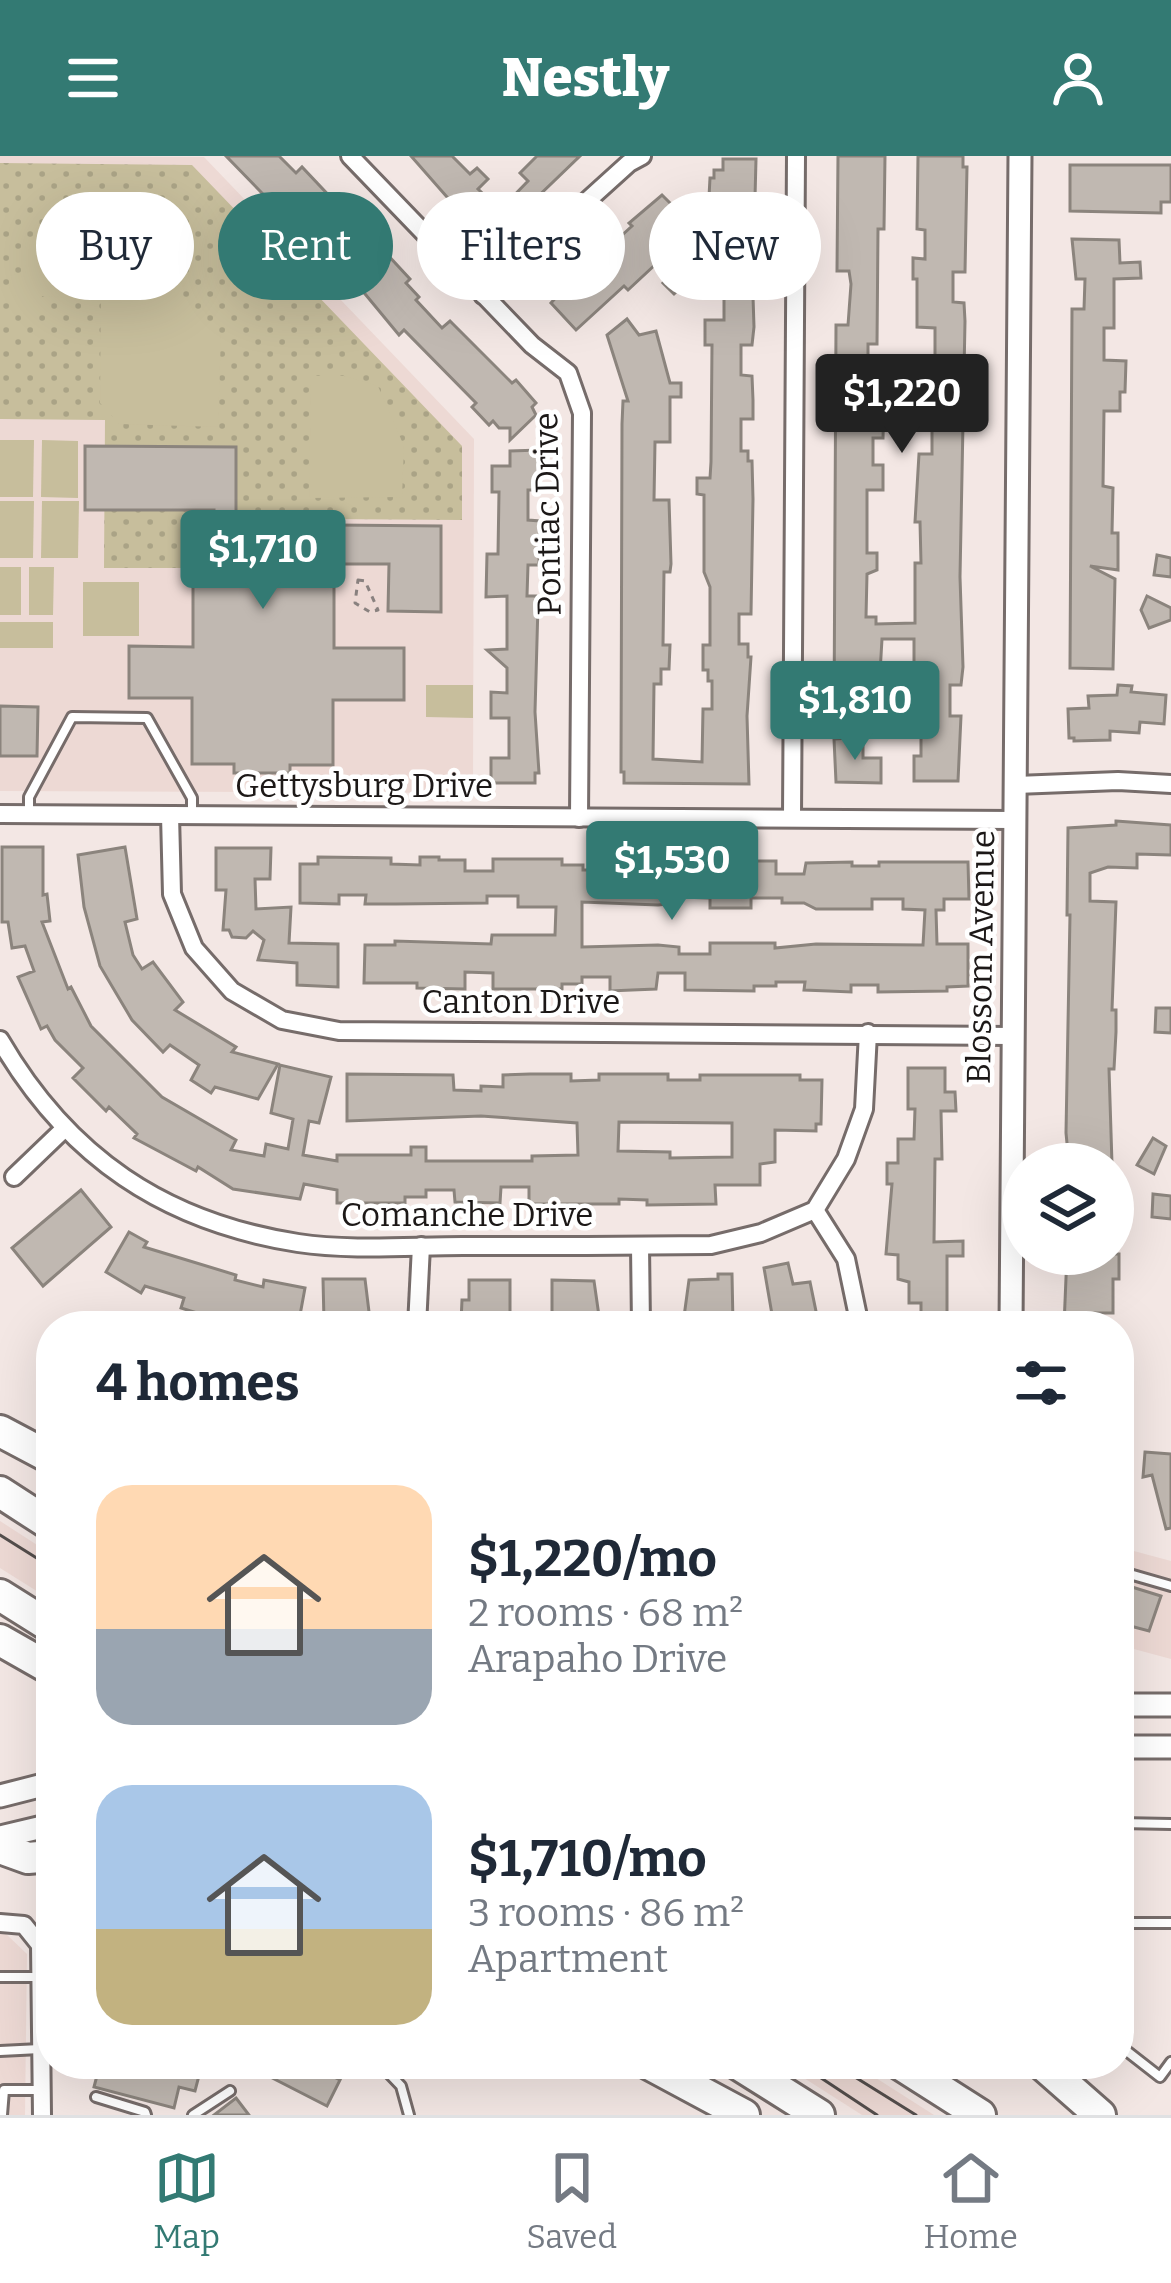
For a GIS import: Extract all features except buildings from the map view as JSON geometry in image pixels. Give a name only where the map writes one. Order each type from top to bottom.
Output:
[{"type":"highway","points":[[0,1431],[36,1450]]},
{"type":"highway","points":[[0,1479],[36,1497]]},
{"type":"highway","points":[[0,1492],[36,1515]]},
{"type":"highway","points":[[0,1595],[36,1618]]},
{"type":"highway","points":[[0,1640],[36,1660]]},
{"type":"highway","points":[[0,1848],[36,1857]]},
{"type":"highway","points":[[678,2079],[744,2115]]},
{"type":"highway","points":[[762,2079],[819,2115]]},
{"type":"highway","points":[[923,2079],[980,2115]]},
{"type":"highway","points":[[1059,2079],[1100,2115]]},
{"type":"street","name":"Pontiac Drive","points":[[350,156],[417,226]]},
{"type":"street","points":[[596,192],[641,156]]},
{"type":"street","points":[[791,817],[796,156]]},
{"type":"street","name":"Blossom Avenue","points":[[1011,1311],[1021,156]]},
{"type":"street","name":"Pontiac Drive","points":[[488,300],[568,373],[582,413],[579,818]]},
{"type":"street","points":[[1016,785],[1171,784]]},
{"type":"street","name":"Gettysburg Drive","points":[[0,814],[1015,820]]},
{"type":"street","name":"Canton Drive","points":[[170,814],[172,894],[194,948],[232,991],[282,1020],[339,1030],[1013,1036]]},
{"type":"street","points":[[857,1311],[846,1258],[815,1210],[846,1159],[864,1109],[868,1033]]},
{"type":"street","name":"Comanche Drive","points":[[0,1040],[22,1077],[64,1129],[118,1176],[172,1207],[233,1230],[303,1244],[711,1246],[761,1233],[815,1210]]},
{"type":"street","points":[[14,1177],[64,1129]]},
{"type":"street","points":[[418,1311],[421,1246]]},
{"type":"street","points":[[640,1246],[641,1311]]},
{"type":"street","points":[[1134,1705],[1171,1705]]},
{"type":"street","points":[[1134,1747],[1171,1747]]},
{"type":"street","points":[[0,1796],[36,1788]]},
{"type":"street","points":[[0,1837],[36,1829]]},
{"type":"street","points":[[0,1923],[24,1925],[36,1940]]},
{"type":"street","points":[[42,2079],[42,2115]]},
{"type":"lane","points":[[28,814],[28,797],[72,717],[147,718],[192,798],[192,814]]},
{"type":"lane","points":[[1134,1575],[1171,1586]]},
{"type":"lane","points":[[1134,1823],[1171,1824]]},
{"type":"lane","points":[[1134,1923],[1171,1923]]},
{"type":"lane","points":[[0,1976],[36,1977]]},
{"type":"lane","points":[[0,2051],[36,2049]]},
{"type":"lane","points":[[1134,2057],[1160,2077],[1171,2062]]},
{"type":"lane","points":[[394,2079],[409,2115]]},
{"type":"lane","points":[[2,2115],[4,2090],[42,2090]]},
{"type":"lane","points":[[193,2115],[230,2091]]},
{"type":"lane","points":[[96,2097],[146,2115]]},
{"type":"path","points":[[358,580],[365,580],[377,603],[378,610],[370,612],[355,603],[358,580]]},
{"type":"shaded area","points":[[0,156],[204,157],[238,192],[218,192],[218,300],[341,300],[474,439],[473,793],[0,791]]},
{"type":"shaded area","points":[[0,163],[192,165],[218,192],[218,300],[322,300],[462,446],[462,520],[204,518],[203,568],[104,568],[105,420],[0,419]]},
{"type":"shaded area","points":[[36,238],[36,300],[42,300],[41,309],[27,309],[9,289],[12,274],[25,277],[26,241]]},
{"type":"shaded area","points":[[101,300],[187,300],[221,335],[218,427],[119,424],[100,403]]},
{"type":"shaded area","points":[[311,376],[344,376],[378,386],[404,446],[402,497],[309,498]]},
{"type":"shaded area","points":[[0,440],[34,440],[33,497],[0,497]]},
{"type":"shaded area","points":[[42,440],[78,441],[78,498],[41,497]]},
{"type":"shaded area","points":[[0,501],[34,501],[33,558],[0,558]]},
{"type":"shaded area","points":[[42,501],[79,501],[78,558],[41,558]]},
{"type":"shaded area","points":[[0,567],[21,567],[21,615],[0,615]]},
{"type":"shaded area","points":[[29,567],[54,567],[53,615],[29,615]]},
{"type":"shaded area","points":[[83,582],[139,582],[139,636],[83,636]]},
{"type":"shaded area","points":[[0,622],[53,622],[53,648],[0,648]]},
{"type":"shaded area","points":[[426,685],[473,685],[473,718],[426,717]]},
{"type":"shaded area","points":[[0,1521],[36,1544],[36,1591],[0,1568]]},
{"type":"shaded area","points":[[1134,1551],[1171,1561],[1171,1659],[1134,1649]]},
{"type":"shaded area","points":[[0,1933],[27,1954],[25,2115],[0,2115]]},
{"type":"shaded area","points":[[806,2079],[878,2079],[934,2115],[862,2115]]},
{"type":"tram line","points":[[0,1535],[36,1558]]},
{"type":"tram line","points":[[823,2079],[877,2115]]},
{"type":"tram line","points":[[858,2079],[916,2115]]}]
